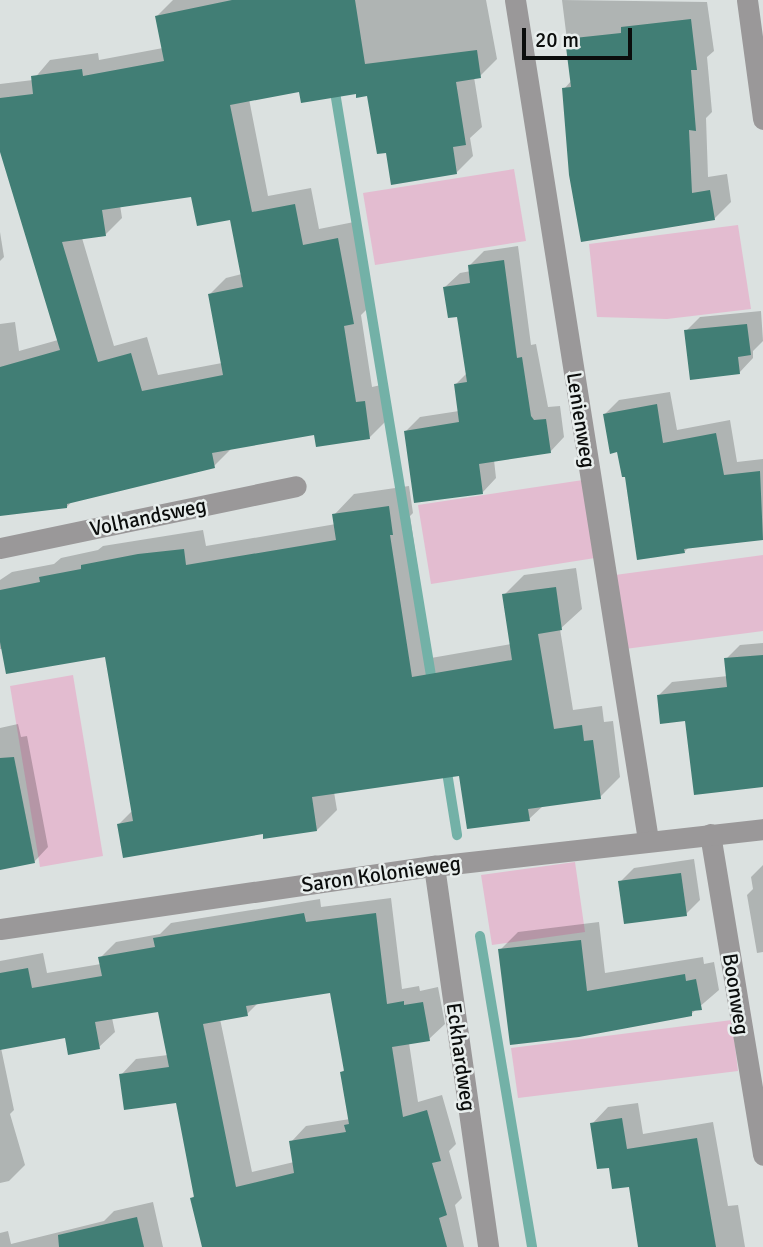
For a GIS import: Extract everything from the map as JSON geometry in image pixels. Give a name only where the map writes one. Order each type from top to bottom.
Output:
[{"type":"street","name":"Lenienweg","points":[[515,0],[648,840]]},
{"type":"street","points":[[747,0],[763,119]]},
{"type":"street","name":"Volhandsweg","points":[[0,548],[296,486]]},
{"type":"street","name":"Saron Kolonieweg","points":[[0,929],[435,866],[763,829]]},
{"type":"street","name":"Boonweg","points":[[710,834],[763,1155]]},
{"type":"street","name":"Eckhardweg","points":[[435,866],[488,1247]]},
{"type":"shaded area","points":[[514,169],[526,241],[375,265],[363,193]]},
{"type":"shaded area","points":[[738,225],[751,309],[667,319],[597,317],[589,244]]},
{"type":"shaded area","points":[[583,480],[595,558],[431,584],[418,505]]},
{"type":"shaded area","points":[[763,555],[763,631],[625,649],[615,575]]},
{"type":"shaded area","points":[[73,675],[103,856],[40,867],[10,686]]},
{"type":"shaded area","points":[[575,862],[585,932],[492,945],[481,875]]},
{"type":"shaded area","points":[[732,1020],[738,1071],[518,1098],[511,1048]]},
{"type":"building","points":[[232,0],[355,0],[365,64],[477,50],[481,78],[456,82],[466,145],[453,147],[457,174],[391,185],[386,153],[377,154],[367,96],[356,98],[356,94],[301,103],[299,92],[230,105],[252,212],[295,204],[303,245],[338,238],[354,324],[344,326],[356,402],[365,401],[370,439],[316,447],[314,435],[212,453],[215,468],[67,504],[67,508],[0,516],[0,367],[60,350],[0,152],[0,98],[33,94],[31,76],[82,69],[83,76],[164,61],[155,16]],"holes":[[[191,197],[197,226],[230,220],[243,287],[208,294],[223,375],[142,391],[131,353],[98,362],[62,242],[106,236],[102,210]]]},
{"type":"building","points":[[691,19],[697,70],[691,70],[696,131],[689,130],[692,193],[710,190],[715,220],[581,242],[569,175],[562,88],[571,87],[565,39],[621,33],[621,27]]},
{"type":"building","points":[[504,260],[517,358],[522,357],[531,416],[534,420],[546,419],[551,453],[479,464],[483,494],[414,503],[404,431],[459,422],[454,384],[467,382],[457,317],[448,318],[443,287],[470,283],[468,265]]},
{"type":"building","points":[[747,324],[751,355],[738,357],[740,374],[690,380],[684,330]]},
{"type":"building","points":[[657,404],[663,443],[716,433],[724,475],[760,471],[763,540],[684,549],[685,553],[637,560],[625,477],[622,477],[617,452],[610,454],[603,414]]},
{"type":"building","points":[[389,506],[393,535],[390,535],[412,677],[512,660],[502,594],[556,587],[562,630],[538,634],[554,729],[582,725],[584,741],[593,740],[601,799],[528,809],[530,821],[467,829],[459,776],[312,797],[317,831],[263,839],[263,834],[123,858],[117,824],[133,821],[105,657],[6,674],[0,642],[0,590],[40,582],[39,577],[81,569],[81,565],[138,554],[184,549],[186,565],[336,540],[332,514]]},
{"type":"building","points":[[763,655],[763,787],[694,795],[685,721],[660,724],[657,695],[727,687],[724,658]]},
{"type":"building","points":[[14,757],[35,863],[0,870],[0,758]]},
{"type":"building","points":[[681,873],[687,916],[624,924],[618,881]]},
{"type":"building","points":[[304,913],[306,922],[376,913],[387,1004],[423,1002],[430,1041],[392,1047],[403,1117],[427,1110],[441,1161],[432,1163],[447,1215],[439,1218],[447,1247],[202,1247],[190,1198],[194,1197],[176,1103],[124,1110],[119,1074],[169,1067],[158,1012],[95,1022],[100,1049],[68,1055],[65,1038],[0,1050],[0,973],[28,968],[32,988],[102,976],[98,957],[155,947],[153,938]],"holes":[[[330,993],[344,1071],[340,1072],[349,1124],[344,1125],[346,1132],[289,1141],[294,1173],[236,1187],[203,1024],[248,1016],[246,1006]]]},
{"type":"building","points":[[581,940],[587,991],[685,974],[686,981],[696,979],[702,1010],[692,1011],[692,1016],[579,1037],[510,1045],[498,949]]},
{"type":"building","points":[[622,1118],[627,1149],[697,1138],[716,1247],[638,1247],[629,1187],[612,1189],[609,1168],[597,1169],[590,1123]]},
{"type":"building","points":[[137,1217],[144,1247],[59,1247],[58,1235]]},
{"type":"waterway","points":[[334,86],[433,688]]},
{"type":"waterway","points":[[446,766],[457,835]]},
{"type":"waterway","points":[[480,936],[532,1247]]}]
